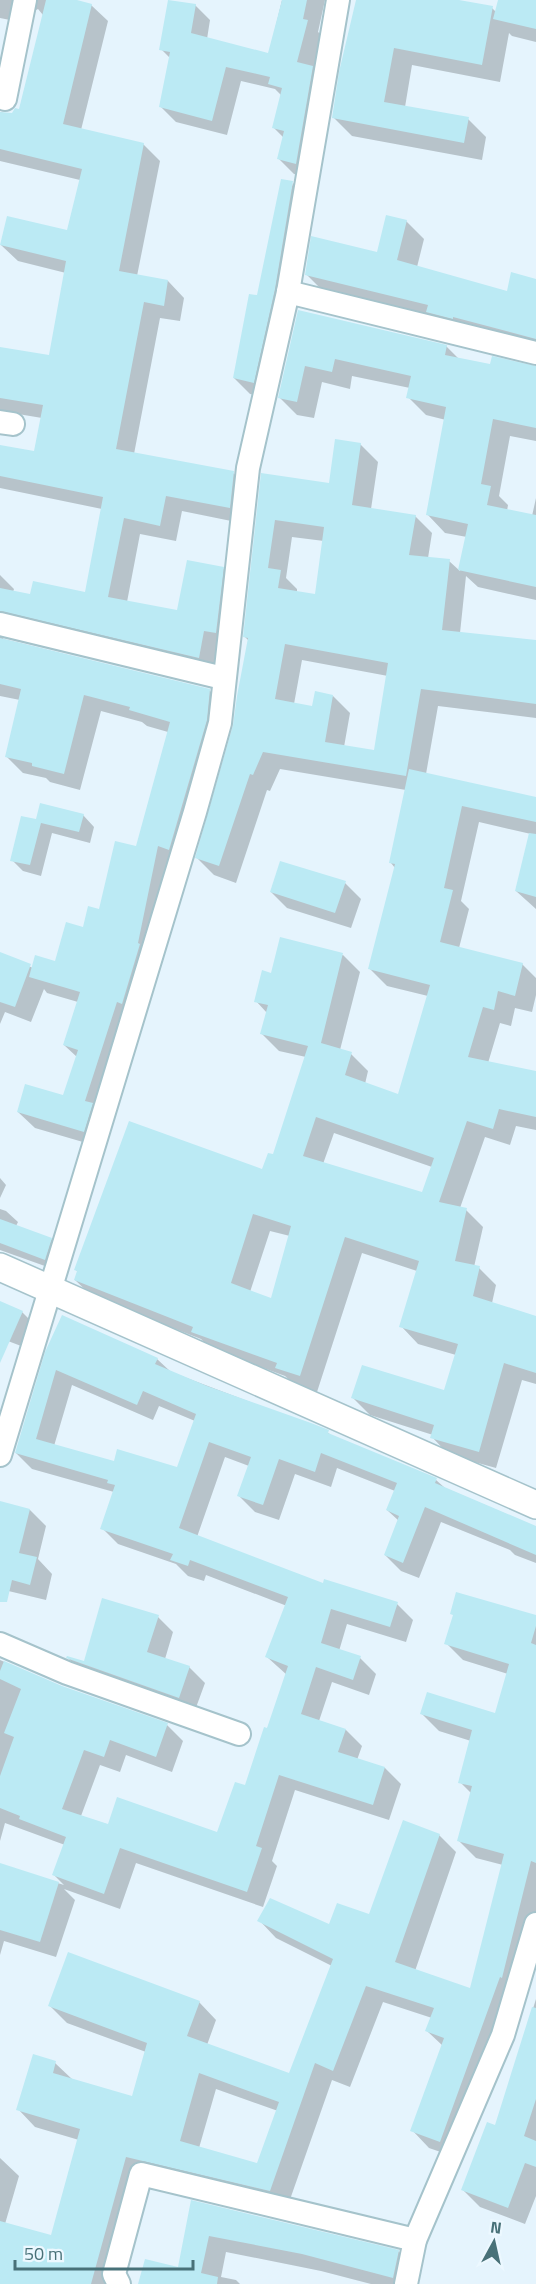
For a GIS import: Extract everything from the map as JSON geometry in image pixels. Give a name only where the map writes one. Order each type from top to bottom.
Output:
[{"type":"street","points":[[0,98],[5,99],[25,0]]},
{"type":"street","points":[[0,1455],[220,723],[248,468],[288,292],[338,0]]},
{"type":"street","points":[[288,292],[536,353]]},
{"type":"street","points":[[0,624],[224,678]]},
{"type":"street","points":[[0,1267],[536,1505]]},
{"type":"street","points":[[0,1644],[67,1673],[239,1734]]},
{"type":"street","points":[[406,2284],[415,2240],[503,2036],[536,1924]]},
{"type":"street","points":[[119,2284],[114,2274],[141,2174],[415,2240]]},
{"type":"building","points":[[46,0],[77,0],[92,4],[63,124],[144,143],[119,271],[168,280],[164,306],[144,302],[116,449],[234,471],[230,508],[166,496],[160,526],[124,518],[108,597],[177,610],[187,560],[224,567],[216,633],[204,631],[199,658],[0,611],[0,588],[30,594],[33,581],[85,592],[103,497],[0,476],[0,445],[34,451],[43,405],[0,398],[0,347],[49,355],[66,261],[0,245],[7,216],[67,230],[82,169],[0,149],[0,112],[12,113],[15,108],[19,109]]},
{"type":"building","points":[[168,0],[196,4],[191,33],[268,53],[282,0],[307,0],[303,19],[308,20],[297,62],[313,66],[296,164],[277,159],[284,131],[272,128],[282,88],[268,84],[270,77],[226,67],[212,121],[159,107],[170,52],[159,50]]},
{"type":"building","points":[[356,0],[459,0],[493,6],[482,65],[394,48],[384,102],[469,117],[464,143],[332,118],[339,72]]},
{"type":"building","points":[[498,0],[536,0],[536,29],[493,19]]},
{"type":"building","points":[[281,179],[293,181],[275,289],[254,383],[233,378],[249,294],[257,295]]},
{"type":"building","points":[[386,215],[407,220],[397,260],[507,291],[511,272],[536,279],[536,339],[426,312],[428,305],[305,275],[311,236],[377,252]]},
{"type":"building","points":[[298,310],[447,345],[445,355],[490,364],[492,356],[536,366],[536,428],[493,419],[481,484],[491,486],[487,505],[536,515],[536,587],[458,570],[468,524],[426,515],[446,407],[406,398],[411,376],[335,359],[332,372],[305,366],[297,402],[278,398]]},
{"type":"building","points":[[335,439],[361,443],[352,505],[416,515],[409,555],[450,559],[442,630],[536,640],[536,704],[421,689],[406,776],[263,752],[253,775],[250,774],[219,866],[195,858],[233,725],[248,638],[243,637],[261,473],[329,483]],"holes":[[[275,520],[324,527],[315,594],[278,588],[281,570],[268,568]],[[285,644],[388,663],[374,750],[325,742],[333,695],[315,691],[312,706],[275,699]]]},
{"type":"building","points":[[0,638],[210,689],[207,720],[169,850],[158,846],[138,943],[140,944],[122,1004],[117,1002],[85,1101],[93,1103],[84,1132],[17,1112],[25,1084],[63,1095],[78,1050],[63,1045],[80,992],[29,977],[35,955],[55,961],[66,922],[83,927],[88,906],[99,909],[115,841],[136,846],[170,722],[129,710],[130,707],[84,695],[64,774],[5,757],[21,689],[0,684]]},
{"type":"building","points":[[409,769],[536,797],[536,822],[462,806],[444,888],[453,890],[440,942],[523,963],[515,996],[498,991],[494,1010],[483,1007],[468,1057],[536,1071],[536,1117],[499,1109],[493,1129],[467,1121],[439,1202],[467,1208],[455,1261],[480,1266],[473,1296],[536,1316],[536,1373],[504,1363],[479,1452],[430,1438],[434,1425],[351,1398],[362,1365],[444,1390],[458,1344],[399,1327],[419,1261],[345,1237],[300,1376],[275,1368],[277,1363],[191,1332],[193,1327],[74,1280],[77,1271],[74,1270],[129,1121],[262,1169],[268,1153],[273,1154],[308,1046],[260,1034],[268,1005],[254,1002],[262,970],[271,973],[280,937],[343,953],[321,1043],[352,1052],[345,1075],[398,1094],[430,985],[368,969],[395,864],[389,863]],"holes":[[[316,1117],[434,1158],[422,1192],[303,1156]],[[253,1214],[291,1226],[271,1298],[231,1283]]]},
{"type":"building","points":[[40,803],[84,814],[79,832],[41,823],[30,865],[10,861],[21,816],[36,819]]},
{"type":"building","points":[[529,833],[536,834],[536,897],[515,891]]},
{"type":"building","points":[[280,861],[346,881],[335,913],[270,892]]},
{"type":"building","points":[[0,952],[31,964],[15,1007],[0,1002]]},
{"type":"building","points":[[0,1219],[52,1238],[45,1260],[0,1243]]},
{"type":"building","points":[[0,1301],[23,1311],[0,1363]]},
{"type":"building","points":[[62,1315],[158,1358],[155,1364],[207,1386],[329,1430],[328,1433],[437,1478],[435,1483],[536,1526],[536,1555],[425,1507],[403,1563],[384,1555],[399,1516],[386,1510],[397,1483],[321,1453],[315,1472],[279,1459],[263,1505],[237,1496],[251,1457],[209,1442],[179,1528],[323,1583],[324,1579],[398,1602],[390,1627],[331,1609],[321,1643],[361,1656],[353,1680],[316,1667],[301,1714],[346,1729],[338,1752],[385,1767],[373,1805],[279,1775],[256,1846],[262,1848],[247,1892],[120,1848],[104,1894],[52,1875],[66,1837],[19,1819],[20,1816],[0,1808],[0,1776],[14,1737],[4,1733],[21,1689],[0,1679],[4,1661],[62,1686],[168,1723],[156,1757],[110,1740],[104,1757],[84,1750],[62,1809],[108,1824],[117,1797],[217,1832],[235,1782],[245,1785],[264,1727],[267,1728],[288,1666],[265,1657],[288,1597],[190,1560],[188,1566],[170,1560],[173,1554],[100,1529],[115,1485],[107,1483],[108,1480],[15,1453],[45,1352]],"holes":[[[56,1370],[137,1405],[143,1391],[196,1414],[177,1467],[117,1449],[114,1461],[36,1439]]]},
{"type":"building","points":[[0,1501],[30,1509],[19,1553],[37,1557],[30,1585],[12,1580],[7,1602],[0,1602]]},
{"type":"building","points":[[456,1592],[536,1615],[536,1626],[531,1643],[536,1645],[536,1863],[531,1861],[502,1978],[500,1977],[440,2142],[410,2131],[444,2038],[425,2031],[434,2008],[366,1986],[333,2071],[315,2063],[270,2191],[126,2157],[91,2284],[0,2284],[0,2221],[51,2235],[80,2129],[16,2110],[33,2054],[56,2061],[53,2073],[132,2096],[147,2043],[48,2006],[68,1952],[200,2001],[187,2036],[289,2073],[333,1959],[257,1921],[270,1898],[329,1924],[337,1903],[369,1914],[403,1820],[440,1834],[395,1962],[470,1988],[504,1854],[457,1841],[472,1786],[458,1783],[472,1730],[420,1714],[427,1692],[495,1713],[509,1664],[444,1644],[453,1615],[450,1614]],"holes":[[[199,2073],[279,2102],[257,2163],[180,2141]]]},
{"type":"building","points":[[102,1598],[159,1615],[147,1652],[190,1666],[179,1698],[66,1658],[67,1656],[84,1661]]},
{"type":"building","points":[[0,1863],[59,1882],[40,1942],[0,1930]]},
{"type":"building","points":[[532,2007],[536,2008],[536,2099],[524,2136],[536,2141],[536,2167],[525,2163],[508,2208],[461,2190],[487,2122],[495,2125]]},
{"type":"building","points":[[191,2200],[399,2250],[393,2278],[302,2254],[209,2236],[201,2273],[218,2277],[217,2284],[138,2284],[145,2259],[178,2267]]}]
